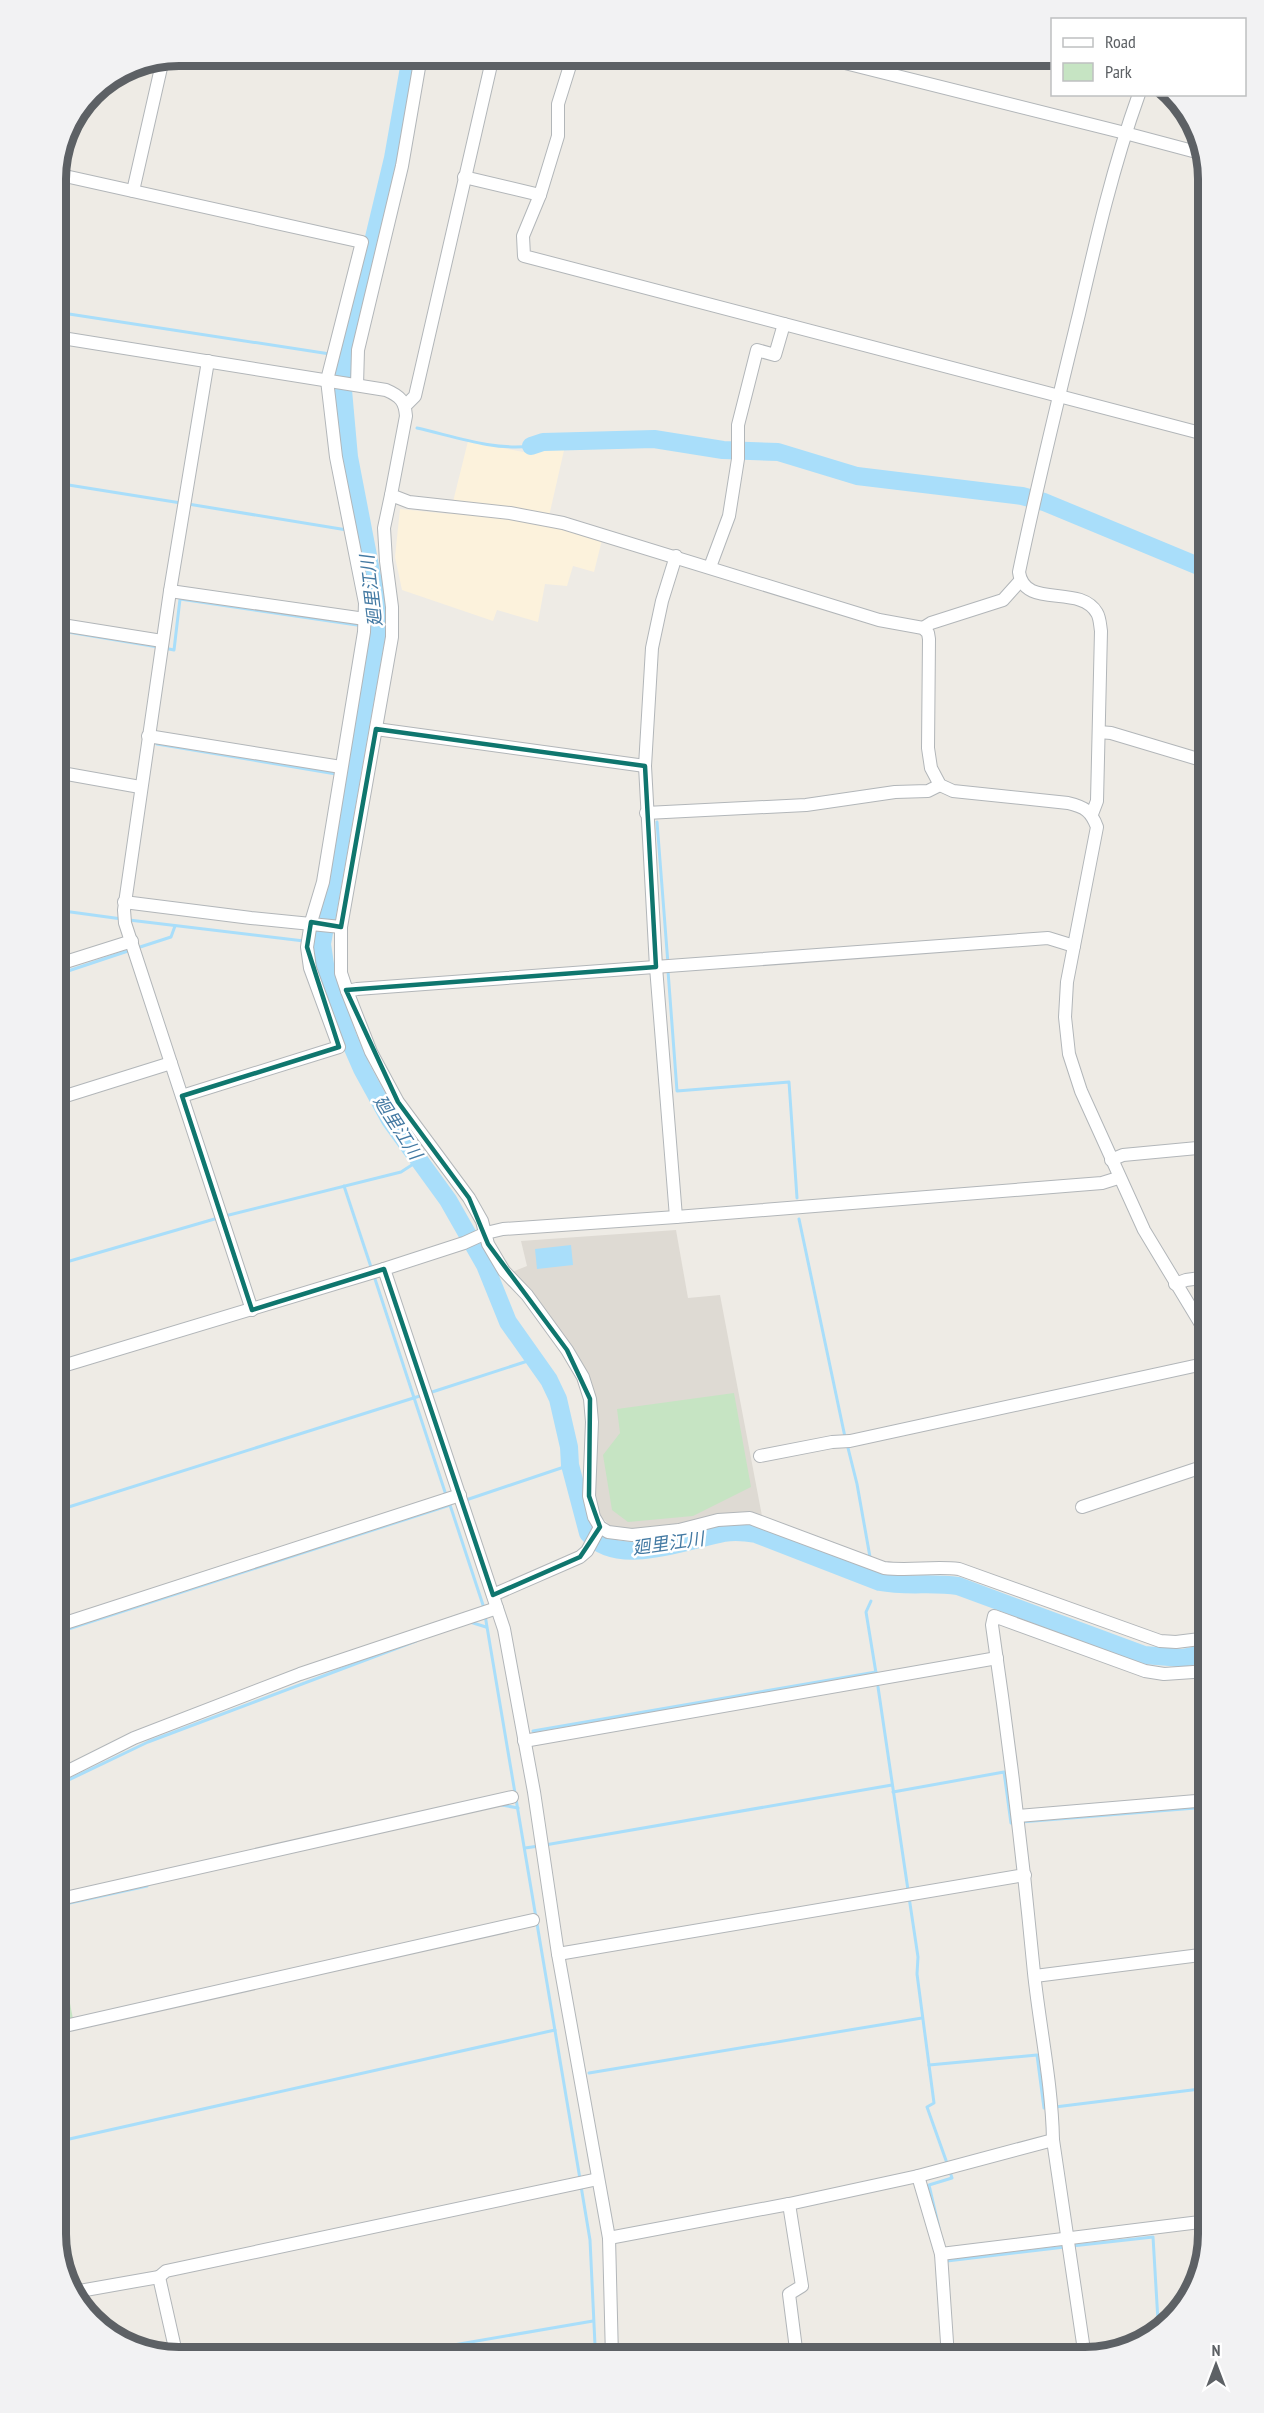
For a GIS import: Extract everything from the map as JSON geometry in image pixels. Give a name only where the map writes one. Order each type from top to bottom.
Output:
[{"type":"street","points":[[357,385],[358,350],[402,166],[419,66]]},
{"type":"street","points":[[405,406],[415,396],[490,66]]},
{"type":"street","points":[[570,66],[558,104],[558,136],[540,195],[523,236],[524,256],[1198,432]]},
{"type":"street","points":[[857,66],[1194,151]]},
{"type":"street","points":[[133,191],[161,68]]},
{"type":"street","points":[[1092,814],[1097,801],[1101,631],[1098,614],[1090,603],[1075,597],[1036,593],[1024,588],[1019,572],[1032,506],[1125,133],[1139,96]]},
{"type":"street","points":[[66,176],[362,242],[327,381],[336,457],[365,603],[365,619],[323,882],[308,943],[310,968],[339,1047],[182,1096]]},
{"type":"street","points":[[464,177],[540,195]]},
{"type":"street","points":[[710,567],[729,516],[738,459],[738,425],[757,350],[775,355],[784,324]]},
{"type":"street","points":[[66,339],[357,385],[396,394],[405,406],[406,416],[384,528],[393,607],[392,637],[337,926],[341,973],[371,1052],[398,1102],[469,1198],[482,1221],[483,1234],[504,1270],[527,1295],[567,1350],[583,1377],[590,1399],[592,1422],[589,1497],[594,1517],[600,1527],[608,1532],[632,1534],[679,1530],[718,1520],[750,1518],[867,1562],[902,1570],[945,1567],[959,1569],[1160,1641],[1198,1639]]},
{"type":"street","points":[[208,362],[183,504],[140,787],[124,912],[133,946],[252,1310]]},
{"type":"street","points":[[391,495],[409,502],[510,513],[563,523],[879,620],[923,628],[928,633],[928,748],[931,768],[940,785],[952,791],[1068,803],[1083,806],[1092,814],[1097,827],[1066,993],[1065,1017],[1069,1054],[1081,1091],[1118,1178],[1144,1230],[1198,1319]]},
{"type":"street","points":[[676,556],[662,601],[652,648],[645,766],[646,813],[664,967],[676,1217]]},
{"type":"street","points":[[923,628],[931,622],[1003,600],[1020,581]]},
{"type":"street","points":[[170,591],[365,619]]},
{"type":"street","points":[[66,626],[162,645]]},
{"type":"street","points":[[375,729],[645,766]]},
{"type":"street","points":[[1099,732],[1111,733],[1198,759]]},
{"type":"street","points":[[148,736],[340,772]]},
{"type":"street","points":[[66,774],[140,787]]},
{"type":"street","points":[[646,813],[806,805],[895,792],[928,791],[940,785]]},
{"type":"street","points":[[124,912],[251,918],[337,926]]},
{"type":"street","points":[[347,991],[1048,938],[1074,946]]},
{"type":"street","points":[[66,963],[133,946]]},
{"type":"street","points":[[66,1096],[171,1063]]},
{"type":"street","points":[[1111,1160],[1123,1155],[1198,1148]]},
{"type":"street","points":[[66,1365],[377,1272],[503,1229],[1102,1183],[1118,1178]]},
{"type":"street","points":[[377,1272],[426,1394],[490,1607],[504,1629],[542,1845],[558,1954],[609,2238],[612,2347]]},
{"type":"street","points":[[1175,1284],[1198,1278]]},
{"type":"street","points":[[760,1456],[846,1441],[1198,1365]]},
{"type":"street","points":[[1082,1507],[1198,1469]]},
{"type":"street","points":[[66,1623],[456,1499]]},
{"type":"street","points":[[66,1772],[134,1738],[300,1674],[490,1607],[580,1557],[587,1551],[600,1527]]},
{"type":"street","points":[[1084,2347],[1053,2140],[1052,2107],[1035,1976],[1019,1820],[992,1625],[994,1616],[1145,1671],[1164,1674],[1198,1672]]},
{"type":"street","points":[[524,1741],[997,1658]]},
{"type":"street","points":[[66,1898],[512,1797]]},
{"type":"street","points":[[1019,1820],[1198,1801]]},
{"type":"street","points":[[558,1954],[1025,1875]]},
{"type":"street","points":[[66,2026],[533,1920]]},
{"type":"street","points":[[1035,1976],[1198,1955]]},
{"type":"street","points":[[609,2238],[789,2204],[918,2176],[1053,2140]]},
{"type":"street","points":[[918,2176],[945,2254],[948,2347]]},
{"type":"street","points":[[81,2291],[159,2277],[166,2271],[598,2179]]},
{"type":"street","points":[[789,2204],[802,2286],[789,2294],[796,2347]]},
{"type":"street","points":[[945,2254],[1069,2244],[1198,2223]]},
{"type":"street","points":[[159,2277],[175,2347]]},
{"type":"highlighted area","points":[[376,729],[645,766],[656,967],[346,990],[398,1102],[469,1198],[488,1244],[567,1350],[590,1399],[589,1496],[600,1527],[580,1557],[493,1595],[384,1269],[252,1310],[182,1096],[339,1047],[307,947],[311,922],[341,927]]},
{"type":"shaded area","points":[[468,441],[523,452],[544,445],[565,446],[547,525],[602,540],[594,572],[573,566],[567,586],[545,584],[538,622],[497,610],[493,621],[402,590],[395,557],[400,509],[450,514]]},
{"type":"shaded area","points":[[676,1230],[688,1298],[720,1295],[762,1516],[738,1512],[680,1527],[632,1532],[615,1530],[600,1516],[593,1496],[594,1398],[512,1272],[527,1266],[521,1241]]},
{"type":"green space","points":[[734,1393],[751,1487],[693,1516],[628,1522],[612,1510],[603,1455],[620,1433],[617,1409]]},
{"type":"green space","points":[[66,1983],[73,2019],[66,2021]]},
{"type":"water","points":[[571,1245],[573,1265],[537,1269],[535,1249]]},
{"type":"waterway","name":"廻里江川","points":[[409,66],[393,158],[344,356],[342,379],[349,457],[376,597],[378,627],[322,944],[327,978],[362,1069],[390,1120],[448,1200],[485,1265],[508,1322],[549,1380],[558,1399],[569,1447],[570,1465],[588,1533],[601,1544],[634,1551],[672,1546],[728,1532],[756,1534],[880,1582],[958,1586],[1144,1655],[1182,1658],[1198,1655]]},
{"type":"waterway","points":[[66,314],[330,354]]},
{"type":"waterway","points":[[336,355],[344,356]]},
{"type":"waterway","points":[[417,428],[488,445],[531,446]]},
{"type":"waterway","points":[[531,446],[543,442],[654,439],[723,450],[778,452],[857,476],[1022,496],[1044,502],[1198,566]]},
{"type":"waterway","points":[[66,485],[181,503]]},
{"type":"waterway","points":[[188,504],[347,530]]},
{"type":"waterway","points":[[354,531],[363,532]]},
{"type":"waterway","points":[[164,648],[174,650],[180,599],[357,625]]},
{"type":"waterway","name":"廻里江川","points":[[372,627],[378,627]]},
{"type":"waterway","points":[[66,632],[158,647]]},
{"type":"waterway","points":[[157,744],[336,774]]},
{"type":"waterway","points":[[342,775],[353,777]]},
{"type":"waterway","points":[[657,822],[668,964]]},
{"type":"waterway","points":[[66,911],[122,919]]},
{"type":"waterway","points":[[129,920],[304,941]]},
{"type":"waterway","points":[[137,948],[171,937],[175,926]]},
{"type":"waterway","points":[[310,942],[322,944]]},
{"type":"waterway","points":[[66,972],[131,950]]},
{"type":"waterway","points":[[668,971],[677,1091],[789,1082],[797,1198]]},
{"type":"waterway","points":[[225,1216],[401,1172],[418,1161]]},
{"type":"waterway","points":[[344,1186],[372,1270]]},
{"type":"waterway","points":[[66,1262],[218,1218]]},
{"type":"waterway","points":[[799,1219],[845,1437]]},
{"type":"waterway","points":[[374,1276],[446,1495]]},
{"type":"waterway","points":[[429,1393],[534,1359]]},
{"type":"waterway","points":[[66,1508],[423,1395]]},
{"type":"waterway","points":[[847,1444],[857,1484],[869,1560]]},
{"type":"waterway","points":[[466,1500],[570,1465]]},
{"type":"waterway","points":[[66,1630],[450,1505],[484,1608]]},
{"type":"waterway","points":[[864,1577],[867,1567]]},
{"type":"waterway","name":"廻里江川","points":[[877,1588],[880,1582]]},
{"type":"waterway","points":[[871,1601],[866,1612],[876,1673]]},
{"type":"waterway","points":[[485,1615],[580,2179]]},
{"type":"waterway","points":[[470,1622],[486,1627]]},
{"type":"waterway","points":[[66,1781],[148,1742],[416,1641]]},
{"type":"waterway","points":[[533,1731],[876,1672]]},
{"type":"waterway","points":[[878,1687],[908,1890]]},
{"type":"waterway","points":[[893,1792],[1004,1772],[1011,1823],[1014,1823]]},
{"type":"waterway","points":[[545,1845],[892,1785]]},
{"type":"waterway","points":[[502,1805],[518,1808]]},
{"type":"waterway","points":[[1021,1822],[1198,1808]]},
{"type":"waterway","points":[[525,1848],[539,1846]]},
{"type":"waterway","points":[[66,1904],[147,1886]]},
{"type":"waterway","points":[[909,1897],[934,2103],[927,2107],[948,2166]]},
{"type":"waterway","points":[[589,2073],[922,2018]]},
{"type":"waterway","points":[[66,2140],[555,2030]]},
{"type":"waterway","points":[[929,2065],[1037,2055],[1044,2108],[1049,2108]]},
{"type":"waterway","points":[[1055,2107],[1198,2089]]},
{"type":"waterway","points":[[939,2228],[929,2185],[952,2178],[950,2172]]},
{"type":"waterway","points":[[581,2186],[590,2240],[595,2345],[608,2345]]},
{"type":"waterway","points":[[1072,2246],[1153,2237],[1158,2320]]},
{"type":"waterway","points":[[947,2261],[1065,2247]]},
{"type":"waterway","points":[[442,2347],[593,2321]]},
{"type":"waterway","points":[[614,2345],[657,2347]]}]
